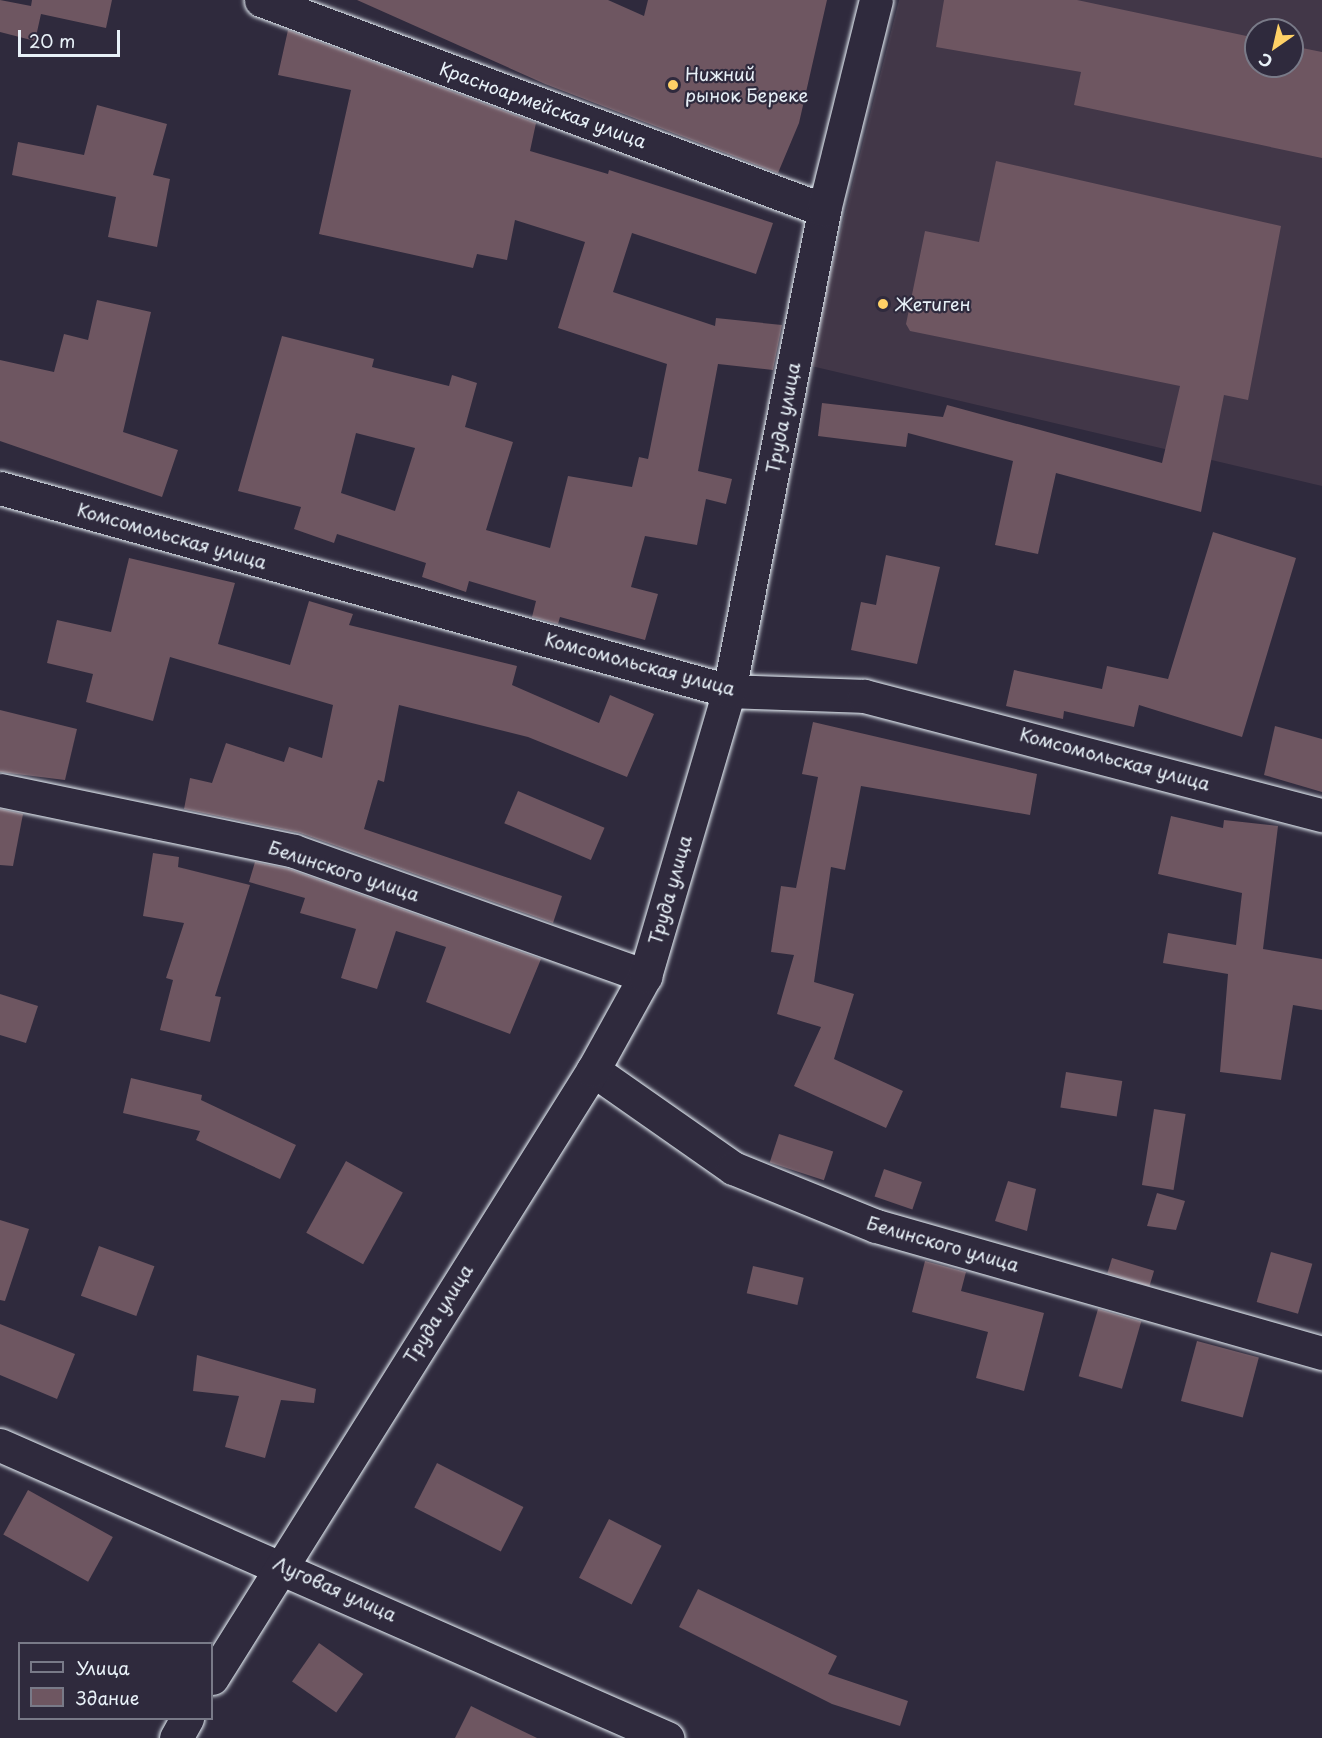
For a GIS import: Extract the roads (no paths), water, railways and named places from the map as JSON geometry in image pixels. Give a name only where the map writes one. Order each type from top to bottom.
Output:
[{"type":"street","name":"Красноармейская улица","points":[[261,0],[824,210]]},
{"type":"street","name":"Труда улица","points":[[213,1676],[279,1564],[593,1070],[645,976],[729,691],[824,210],[876,0]]},
{"type":"street","name":"Комсомольская улица","points":[[0,488],[729,691],[864,696],[1322,815]]},
{"type":"street","name":"Белинского улица","points":[[0,790],[294,851],[645,976]]},
{"type":"street","name":"Белинского улица","points":[[593,1070],[733,1168],[876,1226],[1322,1353]]},
{"type":"street","name":"Луговая улица","points":[[0,1445],[279,1564],[667,1738]]},
{"type":"street","points":[[176,1738],[186,1720]]},
{"type":"place","name":"Нижний рынок Береке","points":[[673,85]]},
{"type":"place","name":"Жетиген","points":[[883,304]]}]
